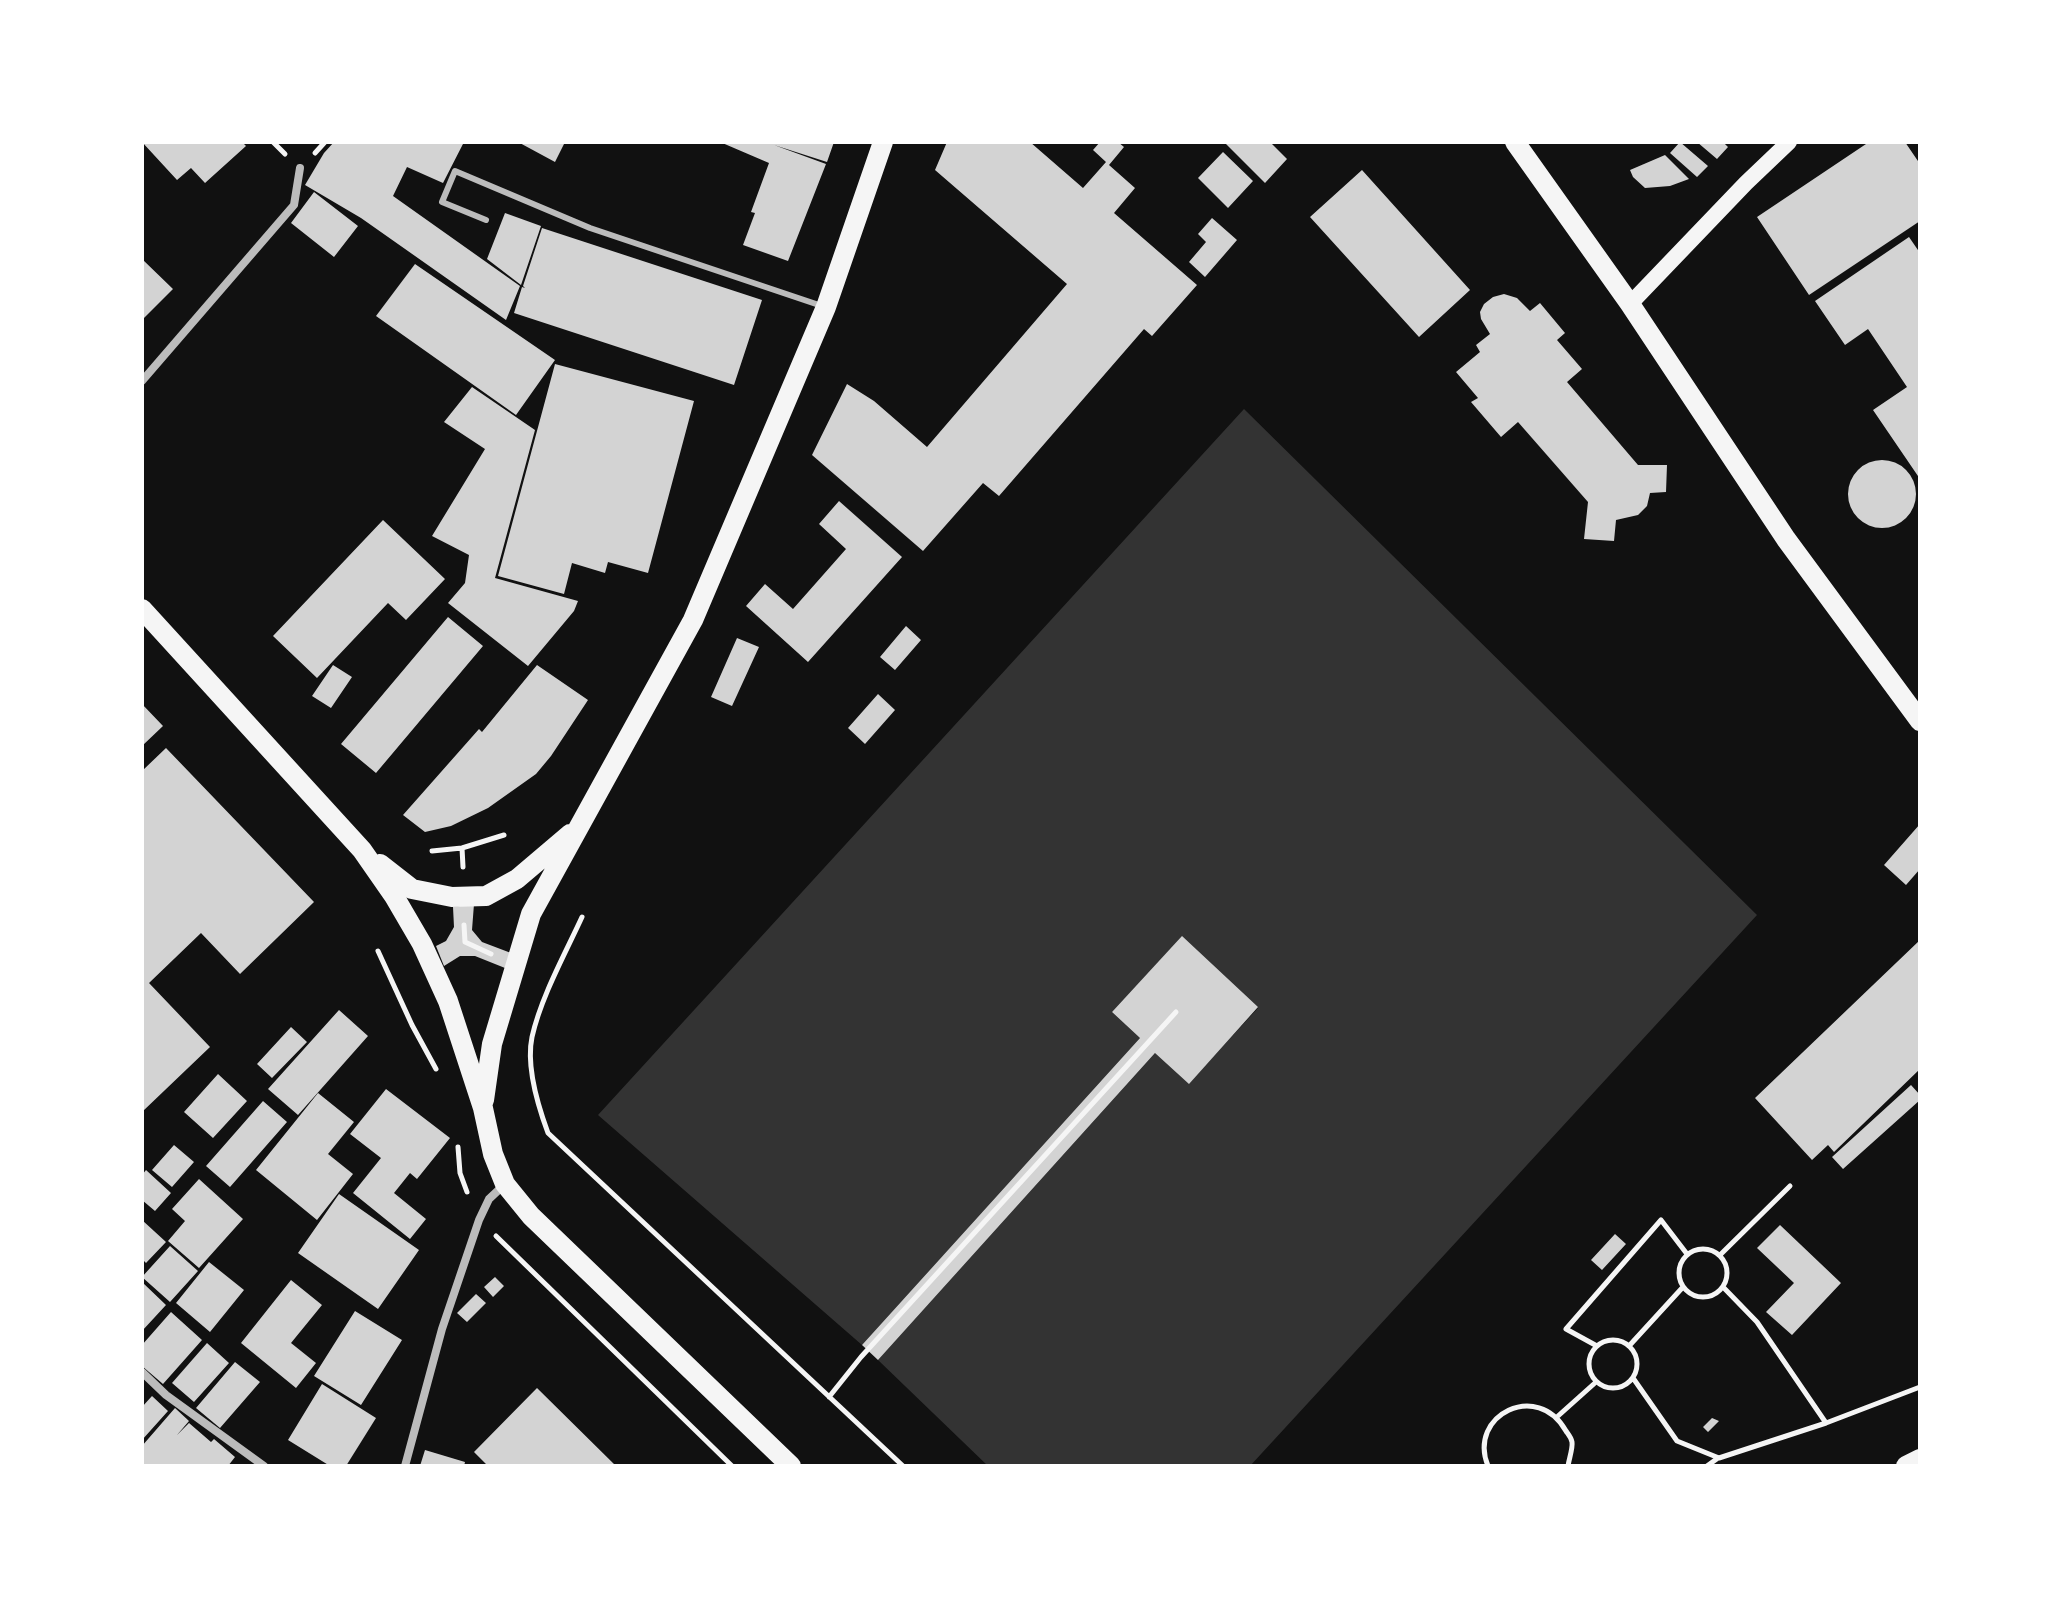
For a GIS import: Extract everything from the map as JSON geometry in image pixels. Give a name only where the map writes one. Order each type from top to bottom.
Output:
[{"type":"main road","points":[[483,1108],[492,1044],[531,914],[693,620],[826,307],[883,142]]},
{"type":"main road","points":[[1515,142],[1630,304],[1786,539],[1920,721]]},
{"type":"main road","points":[[1630,304],[1789,142]]},
{"type":"main road","points":[[142,609],[362,850],[394,896],[422,944],[448,1001],[483,1108],[493,1154],[505,1184],[531,1216],[791,1466]]},
{"type":"main road","points":[[362,850],[412,889],[452,897],[486,896],[517,879],[579,827]]},
{"type":"main road","points":[[1906,1466],[1920,1459]]},
{"type":"street","points":[[142,381],[294,205],[300,168]]},
{"type":"street","points":[[405,1466],[442,1329],[479,1220],[489,1199],[505,1184]]},
{"type":"street","points":[[142,1372],[166,1395],[264,1466]]},
{"type":"lane","points":[[486,220],[442,202],[455,171],[590,228],[826,307]]},
{"type":"path","points":[[432,851],[462,848],[504,835]]},
{"type":"path","points":[[582,917],[552,982],[531,1039],[534,1096],[548,1133],[903,1466]]},
{"type":"path","points":[[378,951],[412,1025],[437,1070]]},
{"type":"path","points":[[829,1397],[861,1357],[1176,1012]]},
{"type":"path","points":[[458,1142],[460,1173],[479,1220],[732,1466]]},
{"type":"path","points":[[1720,1255],[1790,1186]]},
{"type":"path","points":[[1597,1346],[1566,1329],[1661,1220],[1687,1254]]},
{"type":"path","points":[[1698,1249],[1709,1249],[1720,1255],[1726,1264],[1728,1276],[1715,1295],[1703,1297],[1683,1287],[1679,1276],[1680,1264],[1687,1254],[1698,1249]]},
{"type":"path","points":[[1629,1346],[1683,1287]]},
{"type":"path","points":[[1723,1287],[1757,1322],[1826,1423]]},
{"type":"path","points":[[1607,1340],[1629,1346],[1636,1356],[1637,1367],[1633,1378],[1615,1389],[1605,1388],[1596,1382],[1589,1371],[1590,1357],[1597,1346],[1607,1340]]},
{"type":"path","points":[[1633,1378],[1677,1441],[1719,1458]]},
{"type":"path","points":[[1558,1416],[1596,1382]]},
{"type":"path","points":[[1707,1466],[1719,1458],[1826,1423],[1920,1387]]},
{"type":"path","points":[[1488,1466],[1483,1456],[1486,1434],[1498,1416],[1518,1406],[1539,1406],[1558,1416],[1572,1442],[1568,1466]]},
{"type":"shaded area","points":[[1244,409],[1757,915],[1250,1466],[988,1466],[878,1360],[1156,1052],[1189,1083],[1258,1008],[1182,937],[1112,1012],[1140,1038],[862,1345],[598,1115]]},
{"type":"building","points":[[142,142],[242,142],[246,146],[205,183],[191,168],[177,180]]},
{"type":"building","points":[[334,142],[464,142],[443,183],[407,167],[393,196],[520,286],[506,320],[361,218],[305,185]]},
{"type":"building","points":[[518,142],[565,142],[555,162]]},
{"type":"building","points":[[720,142],[834,142],[827,162],[774,145],[826,164],[788,261],[743,245],[769,163]]},
{"type":"building","points":[[947,142],[1030,142],[1083,188],[1106,162],[1093,150],[1100,142],[1118,142],[1124,147],[1109,165],[1135,188],[1114,213],[1197,285],[1152,336],[1144,329],[999,496],[983,483],[923,551],[812,455],[847,384],[874,401],[927,447],[1067,284],[935,170]]},
{"type":"building","points":[[1224,142],[1270,142],[1287,159],[1265,183]]},
{"type":"building","points":[[1680,142],[1708,166],[1697,177],[1670,153]]},
{"type":"building","points":[[1697,142],[1723,142],[1728,147],[1717,159]]},
{"type":"building","points":[[1869,142],[1905,142],[1920,164],[1920,221],[1809,295],[1757,217]]},
{"type":"building","points":[[1223,152],[1253,181],[1228,208],[1198,178]]},
{"type":"building","points":[[1665,155],[1689,179],[1670,186],[1645,188],[1633,177],[1630,170]]},
{"type":"building","points":[[1362,170],[1470,290],[1419,337],[1310,217]]},
{"type":"building","points":[[314,192],[358,226],[334,257],[291,223]]},
{"type":"building","points":[[505,213],[541,226],[521,285],[487,259]]},
{"type":"building","points":[[1212,218],[1237,240],[1205,277],[1189,262],[1206,242],[1198,234]]},
{"type":"building","points":[[542,228],[762,300],[734,385],[514,313],[522,287],[525,288],[523,286]]},
{"type":"building","points":[[1909,237],[1920,253],[1920,479],[1873,410],[1907,387],[1868,329],[1845,345],[1815,301]]},
{"type":"building","points":[[142,259],[173,289],[142,320]]},
{"type":"building","points":[[415,264],[555,360],[516,415],[376,316]]},
{"type":"building","points":[[1504,294],[1517,298],[1530,311],[1540,303],[1565,333],[1557,340],[1582,369],[1567,382],[1638,465],[1667,465],[1666,492],[1650,493],[1647,506],[1638,515],[1616,520],[1614,541],[1584,539],[1588,502],[1518,422],[1501,437],[1471,402],[1478,398],[1456,372],[1480,352],[1476,345],[1490,334],[1481,319],[1484,304]]},
{"type":"building","points":[[555,364],[694,401],[648,573],[608,562],[605,573],[572,563],[564,594],[498,576]]},
{"type":"building","points":[[472,387],[535,430],[495,578],[578,601],[574,611],[528,666],[448,603],[465,583],[469,555],[432,536],[485,449],[444,422]]},
{"type":"building","points":[[1882,460],[1895,462],[1906,470],[1914,481],[1914,507],[1906,518],[1895,526],[1882,528],[1869,526],[1858,518],[1850,507],[1848,494],[1850,481],[1858,470],[1869,462]]},
{"type":"building","points":[[839,501],[902,557],[808,662],[746,606],[765,584],[793,609],[846,549],[819,524]]},
{"type":"building","points":[[383,520],[445,579],[406,620],[388,603],[317,678],[273,636]]},
{"type":"building","points":[[448,617],[483,646],[376,773],[341,744]]},
{"type":"building","points":[[906,626],[921,640],[895,670],[880,657]]},
{"type":"building","points":[[737,638],[759,647],[732,706],[711,697]]},
{"type":"building","points":[[333,665],[352,677],[331,708],[312,696]]},
{"type":"building","points":[[537,665],[588,700],[536,774],[488,808],[451,826],[425,832],[403,815],[479,729],[482,732]]},
{"type":"building","points":[[878,694],[895,710],[865,744],[848,728]]},
{"type":"building","points":[[142,704],[163,726],[142,746]]},
{"type":"building","points":[[166,748],[314,902],[240,974],[201,933],[149,983],[210,1047],[142,1112],[142,771]]},
{"type":"building","points":[[1920,824],[1920,869],[1906,885],[1884,865]]},
{"type":"building","points":[[474,904],[472,930],[482,942],[511,953],[505,968],[475,956],[460,956],[444,966],[436,946],[446,941],[454,927],[453,907]]},
{"type":"building","points":[[1182,936],[1258,1007],[1189,1084],[1155,1053],[878,1360],[862,1345],[1140,1038],[1112,1012]]},
{"type":"building","points":[[1920,940],[1920,1069],[1834,1152],[1828,1145],[1812,1160],[1755,1098]]},
{"type":"building","points":[[339,1010],[368,1036],[298,1115],[268,1089]]},
{"type":"building","points":[[291,1027],[307,1042],[272,1078],[257,1064]]},
{"type":"building","points":[[218,1074],[247,1101],[213,1138],[184,1112]]},
{"type":"building","points":[[1911,1085],[1920,1095],[1920,1100],[1843,1169],[1832,1157]]},
{"type":"building","points":[[386,1089],[450,1138],[417,1179],[410,1173],[394,1193],[426,1219],[410,1239],[353,1193],[381,1158],[350,1134]]},
{"type":"building","points":[[318,1093],[354,1122],[328,1154],[353,1174],[317,1220],[256,1170]]},
{"type":"building","points":[[263,1101],[287,1122],[230,1187],[206,1166]]},
{"type":"building","points":[[174,1145],[194,1162],[172,1187],[152,1170]]},
{"type":"building","points":[[146,1170],[171,1193],[155,1211],[142,1200],[142,1175]]},
{"type":"building","points":[[199,1179],[243,1219],[199,1268],[168,1241],[185,1221],[172,1209]]},
{"type":"building","points":[[339,1194],[419,1250],[378,1309],[298,1253]]},
{"type":"building","points":[[142,1220],[166,1242],[146,1263],[142,1259]]},
{"type":"building","points":[[1780,1225],[1841,1283],[1792,1335],[1766,1312],[1794,1283],[1757,1248]]},
{"type":"building","points":[[1615,1234],[1626,1244],[1602,1270],[1591,1260]]},
{"type":"building","points":[[170,1246],[198,1271],[170,1302],[142,1277]]},
{"type":"building","points":[[209,1262],[244,1290],[210,1332],[176,1303]]},
{"type":"building","points":[[495,1277],[504,1286],[493,1297],[484,1287]]},
{"type":"building","points":[[291,1280],[322,1305],[291,1343],[316,1363],[296,1388],[241,1343]]},
{"type":"building","points":[[142,1282],[166,1305],[142,1331]]},
{"type":"building","points":[[476,1294],[486,1303],[467,1322],[457,1313]]},
{"type":"building","points":[[355,1311],[402,1340],[361,1405],[314,1376]]},
{"type":"building","points":[[171,1312],[202,1340],[163,1384],[142,1366],[142,1345]]},
{"type":"building","points":[[207,1343],[229,1363],[194,1402],[172,1383]]},
{"type":"building","points":[[235,1362],[260,1382],[220,1428],[196,1408]]},
{"type":"building","points":[[322,1384],[376,1418],[346,1466],[330,1466],[288,1440]]},
{"type":"building","points":[[537,1388],[616,1466],[488,1466],[474,1452]]},
{"type":"building","points":[[152,1396],[168,1411],[142,1440],[142,1407]]},
{"type":"building","points":[[175,1408],[189,1421],[177,1435],[189,1423],[235,1457],[228,1466],[142,1466],[142,1446]]},
{"type":"building","points":[[1712,1418],[1719,1421],[1708,1432],[1703,1427]]},
{"type":"building","points":[[425,1450],[465,1462],[464,1466],[420,1466]]}]
